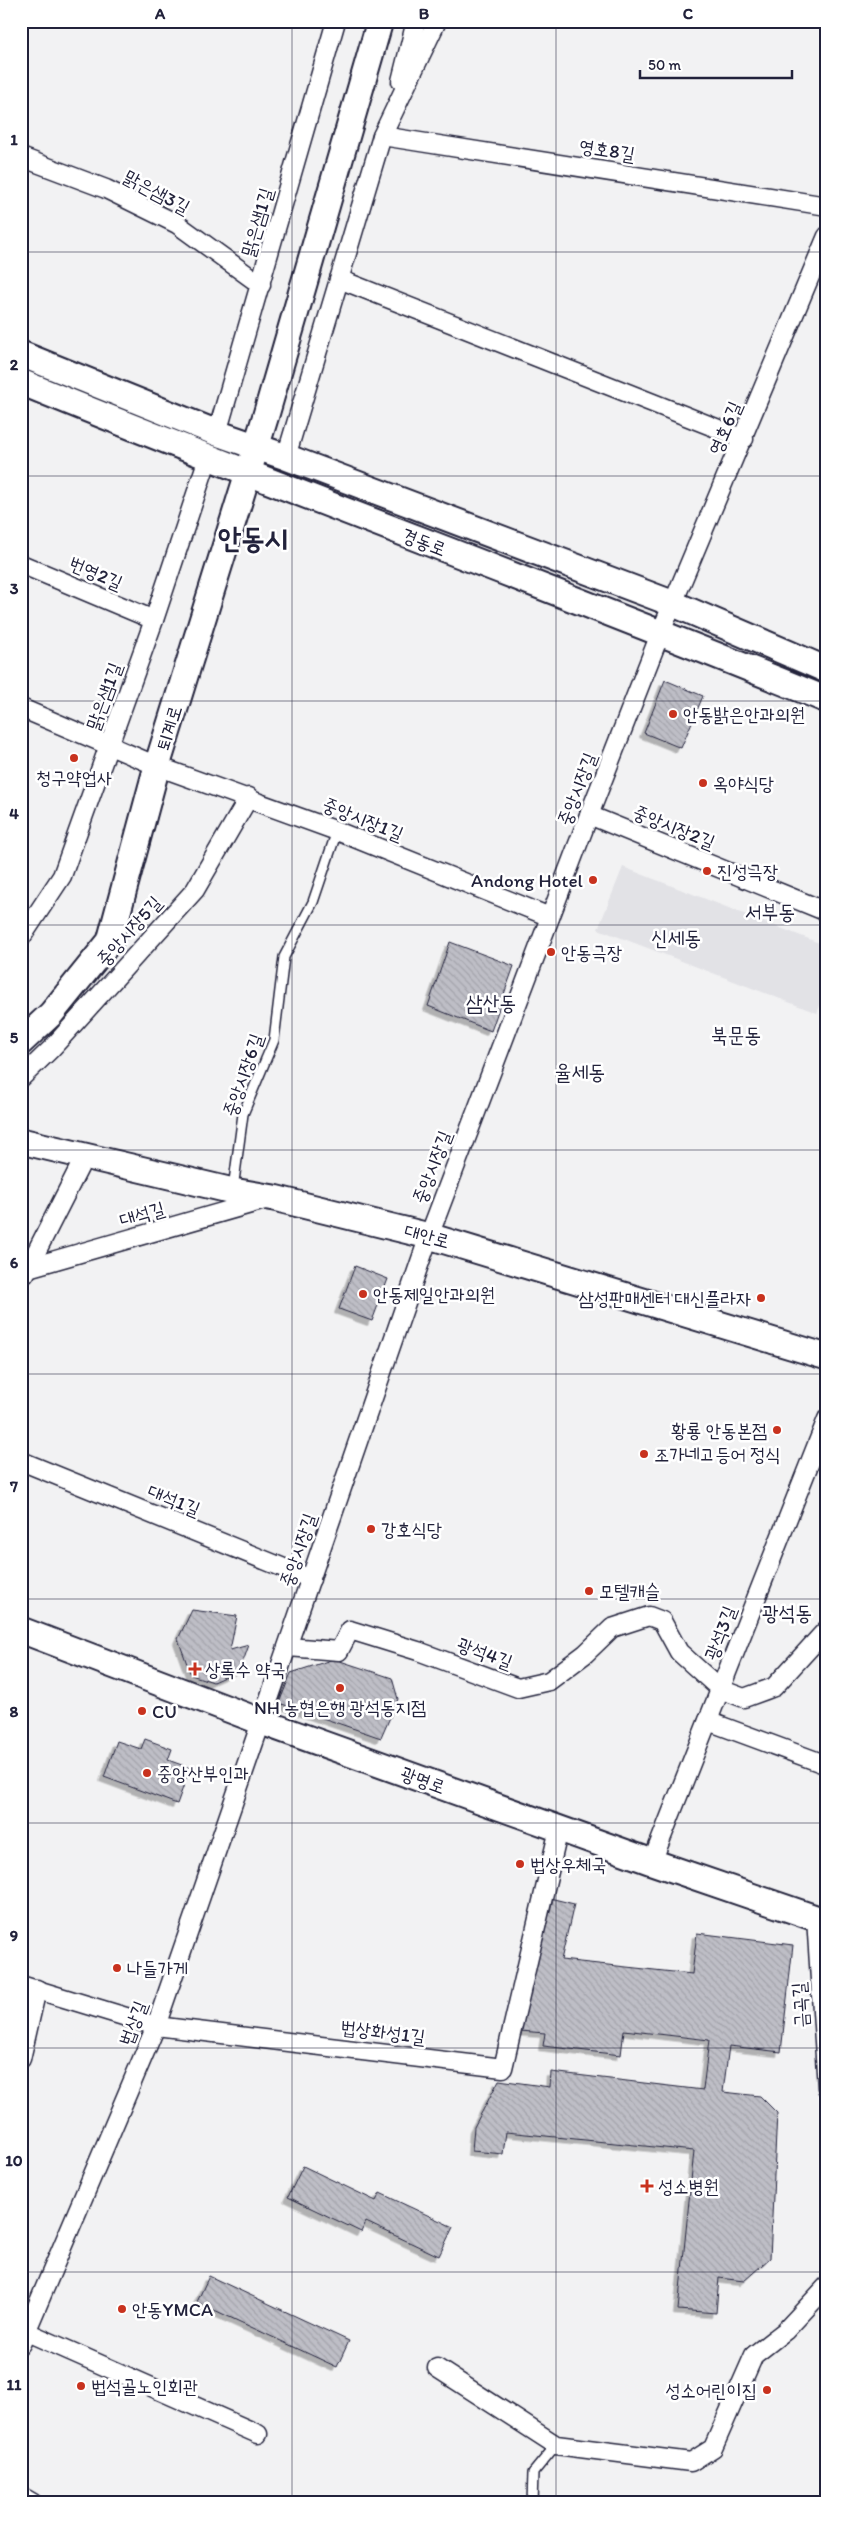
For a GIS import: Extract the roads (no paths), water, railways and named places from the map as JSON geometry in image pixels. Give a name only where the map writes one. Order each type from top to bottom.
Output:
[{"type":"street","name":"맑은샘1길","points":[[217,433],[262,285],[336,21]]},
{"type":"street","name":"퇴계로","points":[[21,1042],[51,1014],[110,941],[157,766],[248,474],[380,21]]},
{"type":"street","points":[[396,106],[409,43],[416,21]]},
{"type":"street","points":[[286,457],[382,136],[437,21]]},
{"type":"street","name":"영호8길","points":[[382,136],[827,206]]},
{"type":"street","name":"맑은샘3길","points":[[21,157],[106,189],[177,224],[262,285]]},
{"type":"street","name":"영호6길","points":[[660,634],[744,439],[827,236]]},
{"type":"street","points":[[340,279],[744,439]]},
{"type":"street","name":"경동로","points":[[21,354],[217,433],[286,457],[674,604],[827,670]]},
{"type":"street","name":"경동로","points":[[21,382],[248,474],[827,700]]},
{"type":"street","name":"맑은샘1길","points":[[21,938],[62,876],[154,620],[208,458]]},
{"type":"street","name":"번영2길","points":[[21,564],[154,620]]},
{"type":"street","name":"중앙시장길","points":[[262,1722],[428,1236],[660,634]]},
{"type":"street","name":"중앙시장1길","points":[[21,708],[157,766],[249,797],[338,831],[550,917]]},
{"type":"street","name":"중앙시장5길","points":[[21,1078],[51,1048],[194,890],[249,797]]},
{"type":"street","name":"중앙시장2길","points":[[589,815],[827,912]]},
{"type":"street","name":"대안로","points":[[21,1141],[86,1154],[428,1236],[827,1357]]},
{"type":"street","points":[[24,1274],[86,1154]]},
{"type":"street","name":"대석길","points":[[24,1274],[274,1198]]},
{"type":"street","name":"광석3길","points":[[652,1862],[827,1419]]},
{"type":"street","name":"대석1길","points":[[21,1461],[311,1579]]},
{"type":"street","name":"광석4길","points":[[288,1647],[339,1651],[350,1630],[418,1651],[518,1688],[550,1681],[585,1654],[612,1628],[649,1616],[662,1621],[679,1652],[720,1689]]},
{"type":"street","points":[[720,1689],[744,1698],[774,1687],[827,1629]]},
{"type":"street","name":"광명로","points":[[21,1630],[262,1722],[652,1862],[821,1920]]},
{"type":"street","points":[[708,1721],[827,1765]]},
{"type":"street","name":"법상길","points":[[258,2434],[24,2338],[156,2026],[262,1722]]},
{"type":"street","name":"법상화성1길","points":[[29,1987],[156,2026],[502,2068],[559,1829]]},
{"type":"street","name":"금곡길","points":[[821,1920],[827,2088]]},
{"type":"street","points":[[21,2059],[29,1987]]},
{"type":"street","points":[[438,2368],[556,2445],[690,2462],[713,2448],[754,2355],[785,2331],[827,2286]]},
{"type":"street","points":[[21,2496],[33,2503]]},
{"type":"lane","name":"중앙시장6길","points":[[233,1190],[243,1114],[274,1040],[284,957],[314,902],[338,831]]},
{"type":"lane","points":[[532,2503],[533,2473],[556,2445]]},
{"type":"place","name":"안동밝은안과의원","points":[[673,714]]},
{"type":"place","name":"청구약업사","points":[[74,758]]},
{"type":"place","name":"옥야식당","points":[[703,783]]},
{"type":"place","name":"진성극장","points":[[707,871]]},
{"type":"place","name":"Andong Hotel","points":[[593,880]]},
{"type":"place","name":"안동극장","points":[[551,952]]},
{"type":"place","name":"안동제일안과의원","points":[[363,1294]]},
{"type":"place","name":"삼성판매센터 대신플라자","points":[[761,1298]]},
{"type":"place","name":"황룡 안동본점","points":[[777,1430]]},
{"type":"place","name":"조가네고등어 정식","points":[[644,1454]]},
{"type":"place","name":"강호식당","points":[[371,1529]]},
{"type":"place","name":"모텔캐슬","points":[[589,1591]]},
{"type":"place","name":"상록수 약국","points":[[195,1669]]},
{"type":"place","name":"NH 농협은행 광석동지점","points":[[340,1688]]},
{"type":"place","name":"CU","points":[[142,1711]]},
{"type":"place","name":"중앙산부인과","points":[[147,1773]]},
{"type":"place","name":"법상우체국","points":[[520,1864]]},
{"type":"place","name":"나들가게","points":[[117,1968]]},
{"type":"place","name":"성소병원","points":[[647,2186]]},
{"type":"place","name":"안동YMCA","points":[[122,2309]]},
{"type":"place","name":"법석골노인회관","points":[[81,2386]]},
{"type":"place","name":"성소어린이집","points":[[767,2390]]},
{"type":"district","name":"안동시","points":[[253,537]]},
{"type":"district","name":"서부동","points":[[770,911]]},
{"type":"district","name":"신세동","points":[[676,937]]},
{"type":"district","name":"삼산동","points":[[491,1002]]},
{"type":"district","name":"북문동","points":[[736,1034]]},
{"type":"district","name":"율세동","points":[[580,1071]]},
{"type":"district","name":"광석동","points":[[787,1612]]}]
